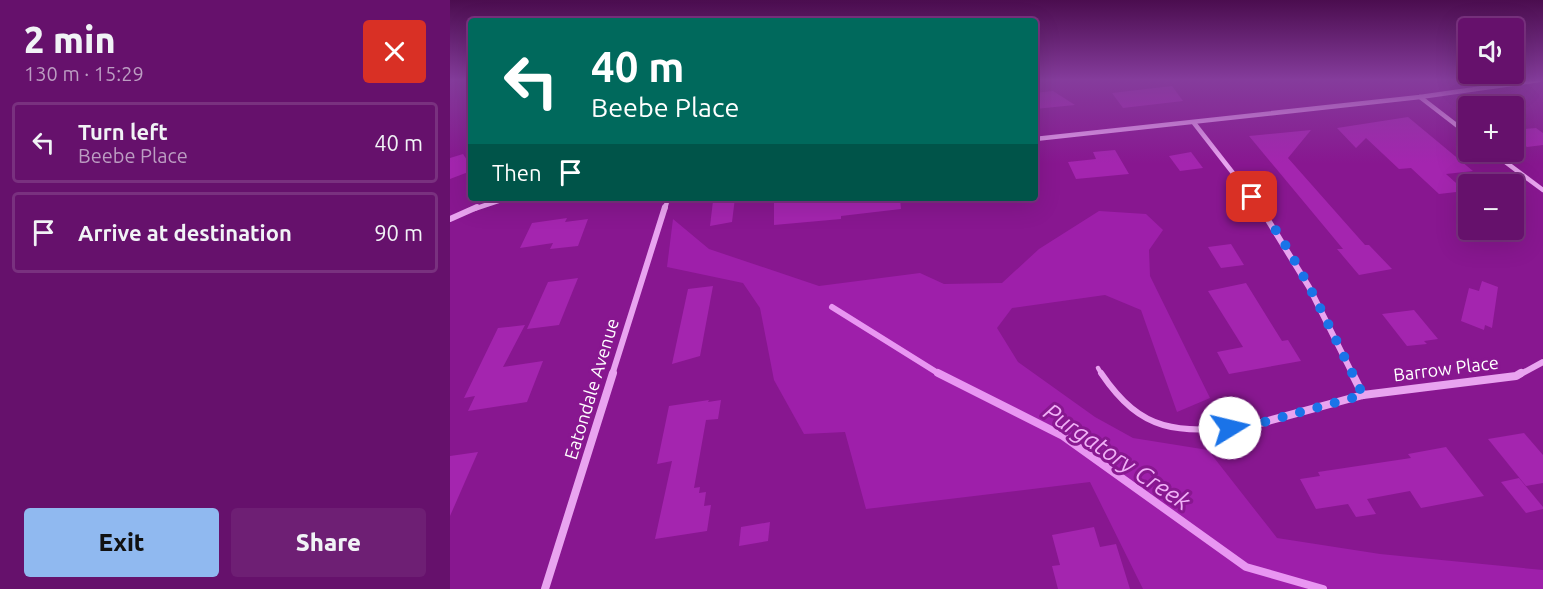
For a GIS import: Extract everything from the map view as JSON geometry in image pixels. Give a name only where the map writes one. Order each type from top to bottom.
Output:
[{"type":"street","points":[[1038,139],[1329,107]]},
{"type":"street","points":[[1434,107],[1458,126]]},
{"type":"street","points":[[1194,123],[1267,216],[1309,286],[1363,395]]},
{"type":"street","points":[[1505,162],[1543,190]]},
{"type":"street","points":[[450,219],[497,201]]},
{"type":"street","name":"Eatondale Avenue","points":[[545,589],[667,201]]},
{"type":"street","name":"Barrow Place","points":[[1246,427],[1363,395],[1516,376],[1543,362]]},
{"type":"lane","points":[[1098,368],[1121,402],[1143,420],[1169,429],[1246,427]]},
{"type":"shaded area","points":[[1099,211],[1146,214],[1163,230],[1149,250],[1150,276],[1210,398],[1177,412],[1141,310],[1105,295],[1012,308],[997,328],[1018,362],[1095,417],[1133,438],[1208,450],[1277,538],[1380,554],[1543,570],[1543,589],[1143,589],[1090,482],[866,509],[845,432],[804,434],[774,380],[760,308],[743,283],[667,267],[673,219],[709,249],[819,286],[920,273],[944,284],[1002,283],[1039,249]]},
{"type":"building","points":[[1408,117],[1458,159],[1458,162],[1462,162],[1473,171],[1446,174],[1458,185],[1458,192],[1439,194],[1411,168],[1399,169],[1366,138],[1356,148],[1337,128]]},
{"type":"building","points":[[1536,128],[1543,133],[1543,145],[1527,147],[1524,145],[1524,129]]},
{"type":"building","points":[[1311,130],[1288,158],[1365,245],[1369,245],[1392,269],[1359,275],[1337,249],[1343,249],[1249,136]]},
{"type":"building","points":[[1115,150],[1129,174],[1076,179],[1068,162],[1096,159],[1093,152]]},
{"type":"building","points":[[1191,152],[1203,168],[1180,171],[1169,156]]},
{"type":"building","points":[[463,154],[468,162],[468,172],[450,179],[450,158]]},
{"type":"building","points":[[713,201],[735,201],[732,222],[710,226]]},
{"type":"building","points":[[774,201],[900,201],[901,209],[841,216],[841,219],[774,225]]},
{"type":"building","points":[[567,218],[565,222],[588,219],[578,246],[550,249],[553,243],[520,248],[532,223]]},
{"type":"building","points":[[1231,244],[1244,265],[1221,268],[1208,247]]},
{"type":"building","points":[[578,278],[559,325],[527,329],[548,282]]},
{"type":"building","points":[[1482,281],[1498,287],[1492,328],[1485,325],[1484,330],[1461,321],[1469,288],[1479,291]]},
{"type":"building","points":[[1246,283],[1282,341],[1288,340],[1301,361],[1229,374],[1217,352],[1243,347],[1208,291]]},
{"type":"building","points":[[713,286],[700,356],[672,364],[688,289]]},
{"type":"building","points":[[1414,310],[1438,339],[1424,341],[1427,344],[1407,346],[1382,314]]},
{"type":"building","points":[[525,325],[503,367],[543,361],[527,402],[468,411],[475,396],[464,398],[498,328]]},
{"type":"building","points":[[709,400],[708,402],[721,400],[718,419],[706,420],[694,488],[700,487],[699,493],[706,492],[704,506],[711,505],[707,531],[655,539],[672,461],[657,464],[669,406]]},
{"type":"building","points":[[1524,433],[1543,455],[1543,483],[1526,486],[1488,439]]},
{"type":"building","points":[[1446,447],[1484,496],[1421,508],[1410,491],[1367,499],[1376,514],[1356,517],[1348,504],[1316,509],[1300,479],[1320,476],[1318,472],[1411,458],[1408,454]]},
{"type":"building","points":[[478,452],[450,516],[450,456]]},
{"type":"building","points":[[1519,478],[1543,509],[1526,513],[1501,482]]},
{"type":"building","points":[[770,522],[768,541],[739,546],[741,527]]},
{"type":"building","points":[[1094,527],[1100,547],[1116,544],[1130,589],[1058,589],[1052,566],[1060,565],[1052,535]]},
{"type":"waterway","name":"Purgatory Creek","points":[[832,307],[941,375]]},
{"type":"waterway","name":"Purgatory Creek","points":[[938,373],[1063,436],[1246,567],[1323,589]]},
{"type":"route","points":[[1230,428],[1246,427],[1363,395],[1309,286],[1267,216],[1252,197]]}]
